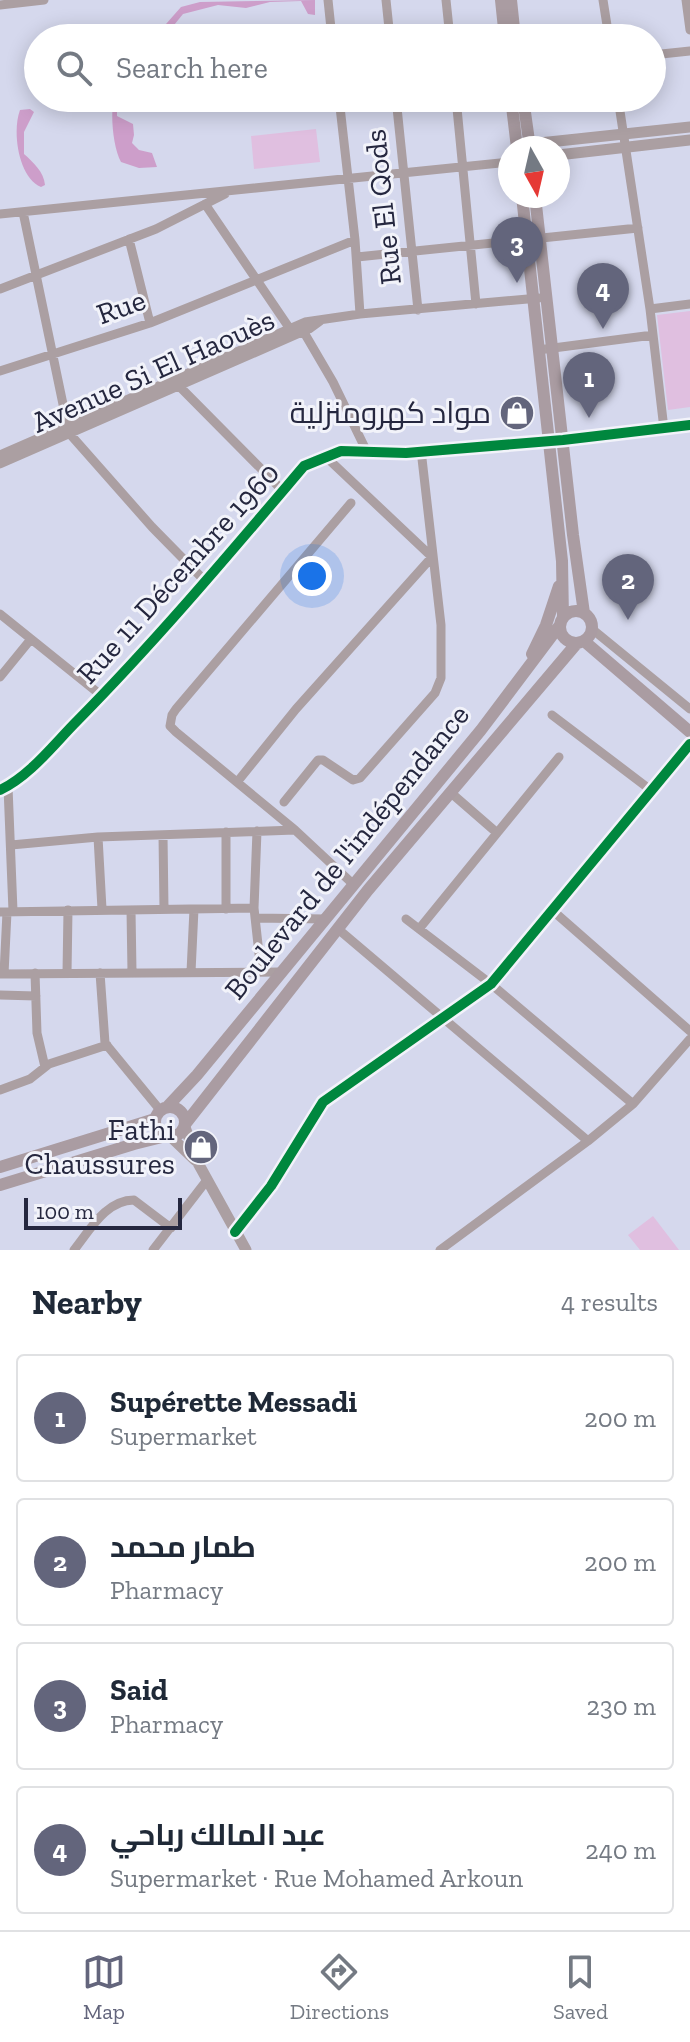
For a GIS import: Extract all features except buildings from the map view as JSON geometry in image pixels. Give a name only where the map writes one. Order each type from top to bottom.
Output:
[{"type":"main road","points":[[501,0],[504,24]]},
{"type":"main road","points":[[511,0],[514,24]]},
{"type":"main road","points":[[515,112],[522,136]]},
{"type":"main road","points":[[524,112],[525,136]]},
{"type":"main road","points":[[525,208],[546,297],[547,441],[563,571],[562,622],[565,638],[580,642],[690,732]]},
{"type":"main road","points":[[534,208],[531,298],[545,349],[563,440],[584,613],[592,629],[580,642]]},
{"type":"main road","points":[[526,672],[546,625],[563,571]]},
{"type":"main road","points":[[562,622],[571,612],[584,613]]},
{"type":"main road","name":"Boulevard de l'indépendance","points":[[0,1167],[161,1112],[197,1075],[354,885],[526,672],[562,622]]},
{"type":"main road","name":"Boulevard de l'indépendance","points":[[185,1125],[450,792],[580,642]]},
{"type":"main road","points":[[0,1185],[179,1134],[185,1125],[181,1110],[161,1112],[158,1131],[168,1137]]},
{"type":"street","points":[[0,5],[44,0]]},
{"type":"street","points":[[328,0],[331,24]]},
{"type":"street","points":[[386,0],[389,24]]},
{"type":"street","points":[[446,0],[449,24]]},
{"type":"street","points":[[603,0],[607,24]]},
{"type":"street","points":[[686,0],[690,30]]},
{"type":"street","points":[[666,54],[690,51]]},
{"type":"street","points":[[341,112],[357,257],[360,314]]},
{"type":"street","name":"Rue El Qods","points":[[397,112],[418,310]]},
{"type":"street","points":[[457,112],[476,304]]},
{"type":"street","points":[[620,112],[650,309],[664,429]]},
{"type":"street","points":[[570,141],[690,127]]},
{"type":"street","points":[[570,154],[690,140]]},
{"type":"street","points":[[0,214],[498,163]]},
{"type":"street","points":[[0,289],[129,239],[233,190]]},
{"type":"street","points":[[205,204],[256,281],[298,328],[333,382],[366,450]]},
{"type":"street","points":[[23,212],[68,429],[152,527],[206,582]]},
{"type":"street","points":[[357,257],[638,228]]},
{"type":"street","points":[[129,239],[150,323]]},
{"type":"street","name":"Rue","points":[[0,371],[150,323],[355,240]]},
{"type":"street","name":"Avenue Si El Haouès","points":[[0,464],[68,429],[323,319],[546,297]]},
{"type":"street","points":[[650,309],[690,304]]},
{"type":"street","name":"Avenue Si El Haouès","points":[[0,455],[179,386],[298,328]]},
{"type":"street","points":[[545,349],[653,335]]},
{"type":"street","points":[[179,386],[283,491]]},
{"type":"street","name":"Rue 11 Décembre 1960","points":[[4,788],[102,696],[206,582],[304,466],[341,451],[406,453],[563,440],[690,425]]},
{"type":"street","points":[[284,802],[318,760],[323,760],[353,780],[360,778],[435,693],[441,678],[441,625],[421,450]]},
{"type":"street","points":[[325,456],[432,557]]},
{"type":"street","points":[[351,503],[172,715],[170,726],[295,830],[354,885]]},
{"type":"street","points":[[238,781],[296,709],[432,557]]},
{"type":"street","points":[[0,614],[102,696]]},
{"type":"street","points":[[592,629],[690,709]]},
{"type":"street","points":[[0,677],[31,639]]},
{"type":"street","points":[[552,715],[652,791]]},
{"type":"street","points":[[235,1232],[271,1186],[323,1102],[491,984],[690,744]]},
{"type":"street","points":[[419,929],[559,757]]},
{"type":"street","points":[[4,788],[11,845],[2,974],[282,972]]},
{"type":"street","points":[[450,792],[496,832]]},
{"type":"street","points":[[11,845],[98,837],[295,830]]},
{"type":"street","points":[[257,831],[255,913],[261,972]]},
{"type":"street","points":[[226,832],[226,909]]},
{"type":"street","points":[[163,835],[164,909]]},
{"type":"street","points":[[98,837],[102,909]]},
{"type":"street","points":[[191,972],[194,909]]},
{"type":"street","points":[[7,912],[226,909],[326,919]]},
{"type":"street","points":[[67,973],[68,910]]},
{"type":"street","points":[[131,910],[132,972]]},
{"type":"street","points":[[552,910],[690,1031]]},
{"type":"street","points":[[406,919],[491,984],[633,1104]]},
{"type":"street","points":[[338,929],[588,1141]]},
{"type":"street","points":[[35,973],[37,1037],[45,1067]]},
{"type":"street","points":[[100,973],[107,1045],[161,1112]]},
{"type":"street","points":[[0,995],[36,996]]},
{"type":"street","points":[[440,1250],[633,1104],[690,1039]]},
{"type":"street","points":[[0,1090],[30,1079],[45,1067],[67,1057],[107,1045]]},
{"type":"street","points":[[185,1125],[198,1163],[246,1250]]},
{"type":"street","points":[[168,1137],[198,1163]]},
{"type":"street","points":[[153,1250],[207,1180]]},
{"type":"street","points":[[74,1250],[99,1219],[119,1202],[134,1200],[171,1228]]},
{"type":"shaded area","points":[[315,0],[315,15],[308,14],[301,1],[270,2],[246,8],[218,5],[183,14],[175,24],[166,24],[181,7],[200,2]]},
{"type":"shaded area","points":[[20,110],[34,112],[24,132],[24,154],[43,176],[45,185],[41,187],[27,174],[19,153],[17,129]]},
{"type":"shaded area","points":[[117,112],[117,116],[133,124],[132,143],[139,150],[152,153],[157,167],[139,168],[121,162],[112,113]]},
{"type":"shaded area","points":[[316,129],[320,162],[254,169],[251,136]]},
{"type":"shaded area","points":[[690,311],[690,407],[668,410],[657,315]]},
{"type":"shaded area","points":[[653,1216],[679,1250],[640,1250],[628,1235]]},
{"type":"cycle path","points":[[0,790],[31,768],[107,690],[193,596],[304,466],[341,451],[406,453],[563,440],[690,425]]},
{"type":"cycle path","points":[[235,1232],[271,1186],[323,1102],[491,984],[690,744]]},
{"type":"place","name":"Said","points":[[517,283]]},
{"type":"place","name":"عبد المالك رباحي","points":[[603,329]]},
{"type":"place","name":"مواد كهرومنزلية","points":[[517,413]]},
{"type":"place","name":"Supérette Messadi","points":[[589,418]]},
{"type":"place","name":"طمار محمد","points":[[628,620]]},
{"type":"place","name":"Fathi Chaussures","points":[[201,1147]]}]
